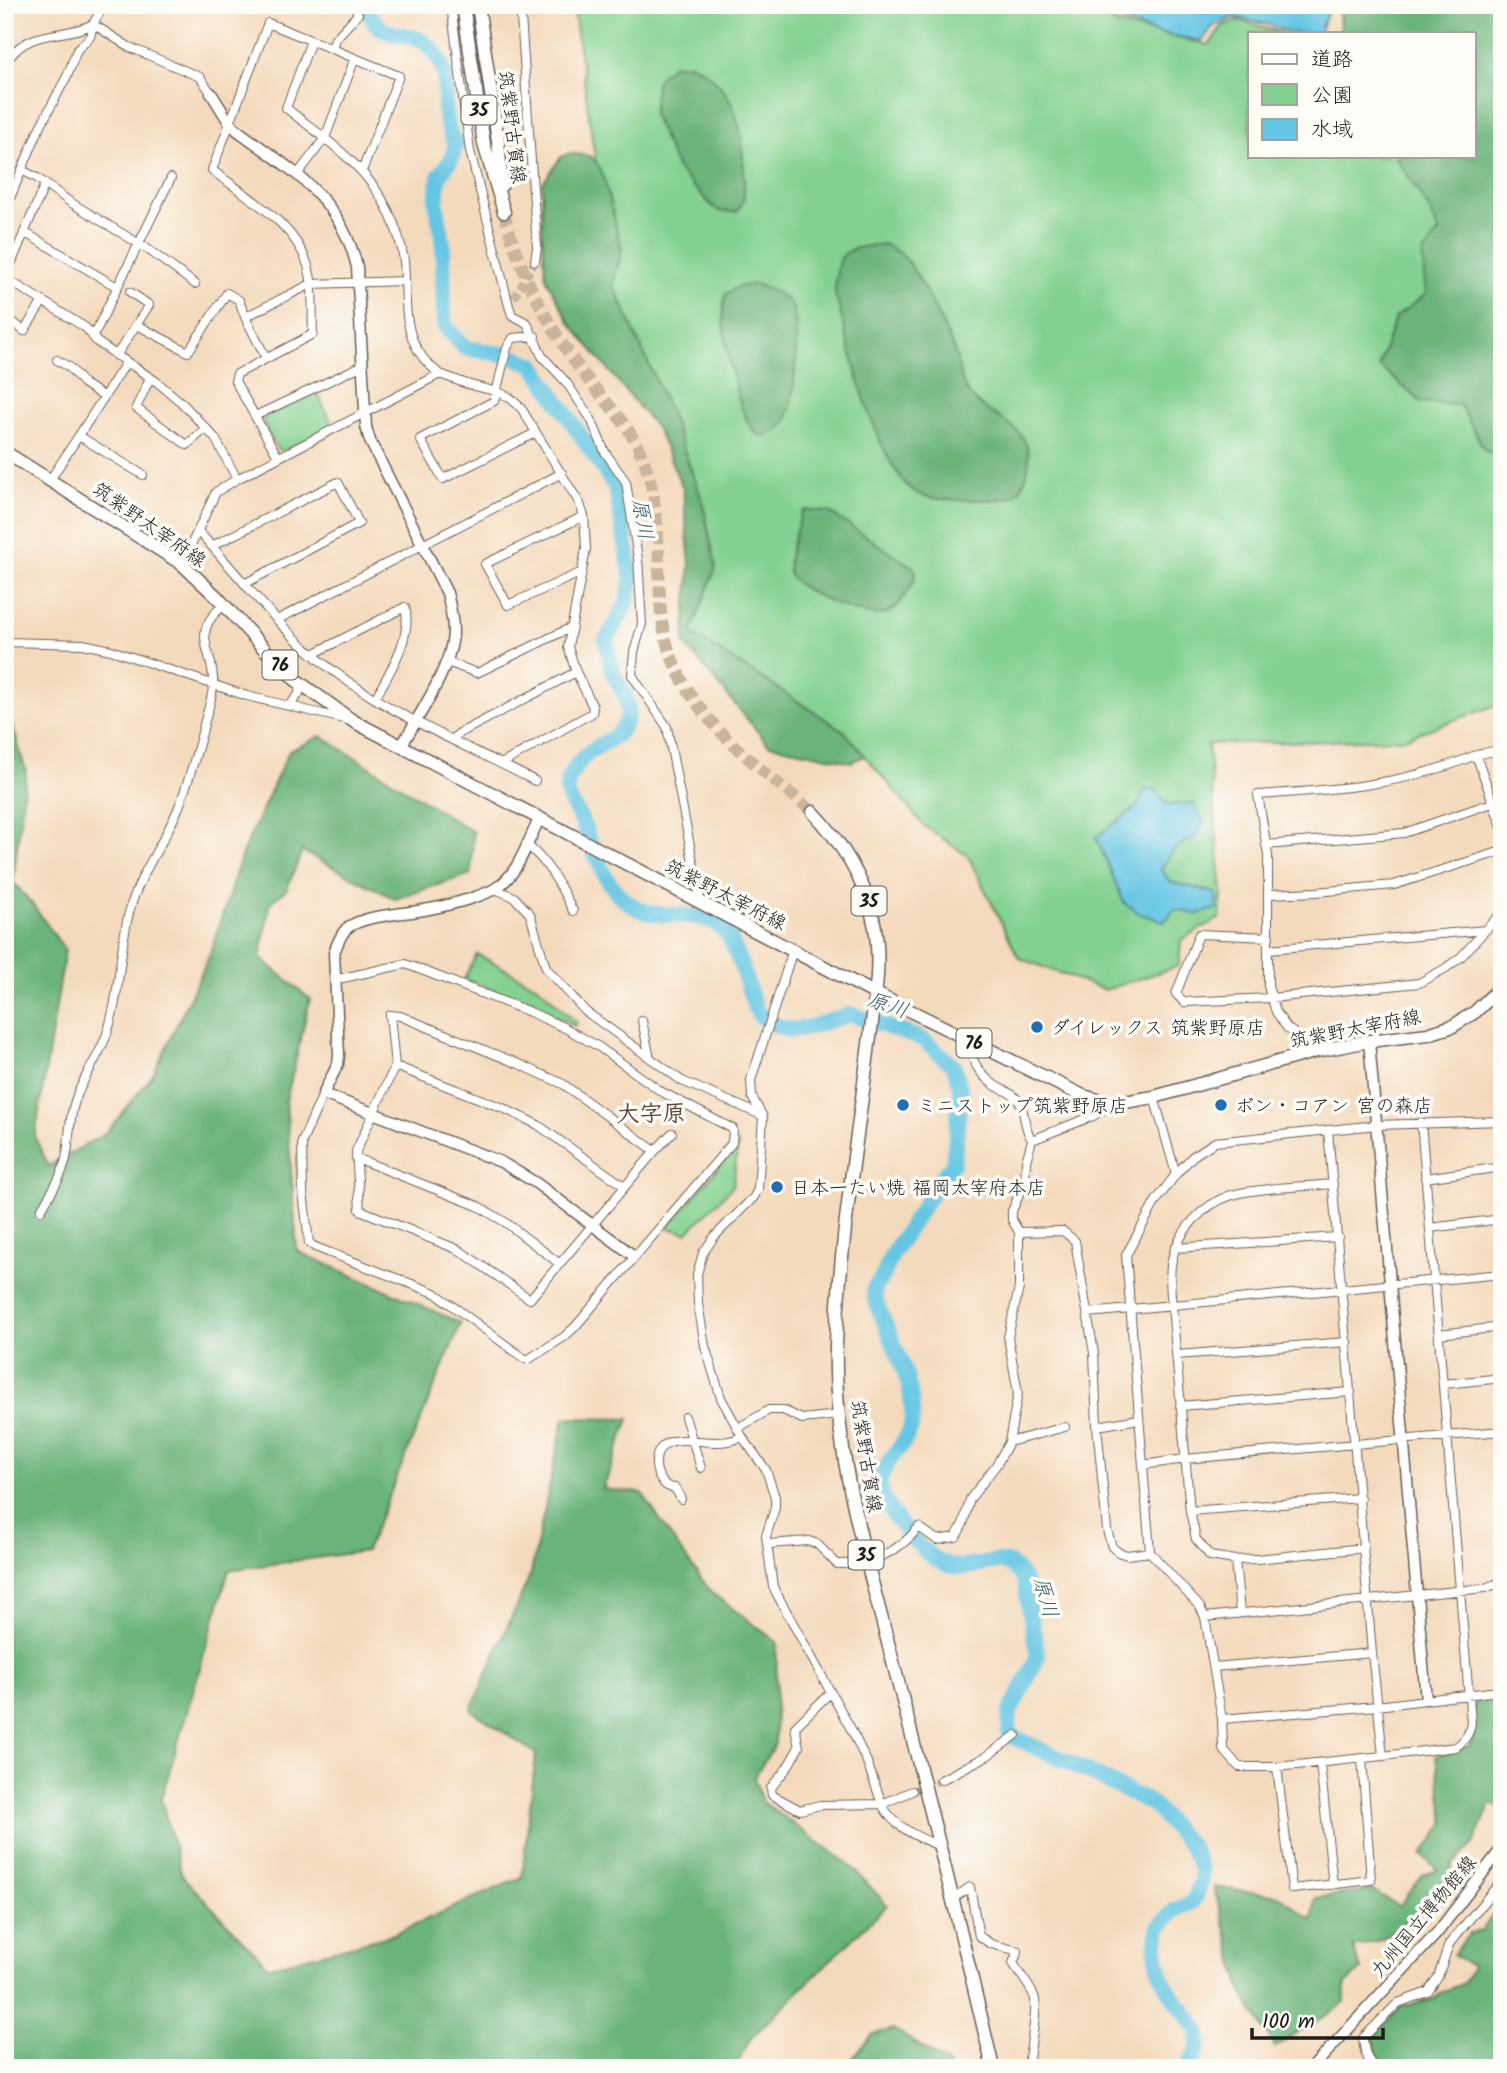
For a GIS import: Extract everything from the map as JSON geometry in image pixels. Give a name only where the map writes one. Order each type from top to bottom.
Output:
[{"type":"main road","name":"筑紫野古賀線","points":[[463,5],[484,144],[504,212],[498,141],[478,5]]},
{"type":"main road","name":"筑紫野太宰府線","points":[[5,452],[182,564],[268,654],[301,684],[353,721],[793,950],[874,1000],[971,1041],[1083,1096],[1113,1104],[1154,1097],[1317,1051],[1428,1034],[1453,1026],[1475,1012],[1502,986]]},
{"type":"main road","name":"筑紫野古賀線","points":[[813,812],[845,854],[867,895],[876,936],[874,1000],[841,1275],[836,1346],[840,1436],[853,1503],[954,1898],[993,2068]]},
{"type":"street","points":[[5,210],[39,129],[68,74],[77,50],[90,37],[93,24],[104,5]]},
{"type":"street","points":[[332,48],[335,39],[358,14],[354,5]]},
{"type":"street","points":[[451,5],[470,150],[511,302],[512,315],[527,323],[542,356],[566,382],[591,419],[606,452],[626,482],[638,559],[642,624],[634,652],[632,675],[667,727],[701,903]]},
{"type":"street","points":[[511,5],[521,16],[537,247],[535,261]]},
{"type":"street","points":[[278,457],[235,381],[237,374],[313,334],[311,284],[304,254],[293,236],[212,170],[268,23],[398,76],[362,171]]},
{"type":"street","points":[[5,63],[20,46],[30,41],[84,29],[93,24]]},
{"type":"street","points":[[93,24],[129,47],[200,78],[229,122],[323,198],[341,223],[352,246],[357,282],[364,413],[370,441],[447,593],[452,612],[453,632],[447,662],[402,745]]},
{"type":"street","points":[[311,41],[286,108],[362,171],[388,211],[404,258],[407,325],[419,352],[440,374],[509,397],[520,408],[580,504],[586,549],[568,647],[576,672],[593,707],[592,713],[501,764]]},
{"type":"street","points":[[297,175],[325,138],[355,58]]},
{"type":"street","points":[[22,170],[195,284]]},
{"type":"street","points":[[93,337],[171,178]]},
{"type":"street","points":[[45,184],[5,278],[86,328],[116,356],[181,403],[215,438],[237,479]]},
{"type":"street","points":[[24,232],[117,288]]},
{"type":"street","points":[[245,317],[311,284],[405,281]]},
{"type":"street","points":[[116,356],[149,305],[130,292]]},
{"type":"street","points":[[137,324],[188,352],[227,293],[239,300],[266,358]]},
{"type":"street","points":[[5,316],[24,331],[43,301]]},
{"type":"street","points":[[535,336],[513,338],[507,348],[494,401],[420,439],[443,479],[535,433]]},
{"type":"street","points":[[57,360],[104,397]]},
{"type":"street","points":[[50,480],[126,363]]},
{"type":"street","points":[[255,416],[361,366]]},
{"type":"street","points":[[182,564],[216,492],[440,374]]},
{"type":"street","points":[[150,378],[136,408],[187,445],[206,429]]},
{"type":"street","points":[[79,436],[143,475]]},
{"type":"street","points":[[277,621],[562,473]]},
{"type":"street","points":[[212,546],[338,482],[359,523],[246,583]]},
{"type":"street","points":[[582,572],[508,606],[485,564],[583,516]]},
{"type":"street","points":[[198,531],[277,621],[313,654],[375,699],[535,782]]},
{"type":"street","points":[[41,1210],[61,1176],[67,1153],[69,1119],[75,1098],[105,1038],[119,985],[131,907],[142,878],[178,809],[195,757],[214,686],[205,637],[206,624],[210,616],[224,605]]},
{"type":"street","points":[[313,654],[405,607],[404,639],[375,699]]},
{"type":"street","points":[[447,662],[477,673],[572,627]]},
{"type":"street","points":[[5,642],[83,644],[111,650],[214,686],[353,721]]},
{"type":"street","points":[[453,739],[576,672]]},
{"type":"street","points":[[289,706],[299,694],[301,684]]},
{"type":"street","points":[[1317,1051],[1287,1028],[1276,1012],[1268,986],[1269,894],[1266,845],[1258,795],[1324,790],[1404,779],[1502,749]]},
{"type":"street","points":[[1476,755],[1502,827]]},
{"type":"street","points":[[1266,845],[1404,833],[1492,803]]},
{"type":"street","points":[[334,981],[404,964],[411,966],[567,1029],[599,1047],[662,1092],[733,1129],[732,1143],[571,1331],[529,1359],[525,1359],[435,1293],[309,1243],[303,1192],[302,1142],[338,1064],[339,1055],[334,981],[334,953],[340,938],[348,928],[360,921],[428,910],[495,889],[508,878],[539,820]]},
{"type":"street","points":[[526,844],[555,875],[573,911]]},
{"type":"street","points":[[1269,894],[1394,885],[1502,851]]},
{"type":"street","points":[[495,889],[514,897],[530,914],[546,968],[585,1012],[682,1081],[761,1115]]},
{"type":"street","points":[[1269,937],[1199,934],[1176,994],[1184,1002],[1271,998],[1419,982],[1446,968],[1502,912]]},
{"type":"street","points":[[1269,949],[1486,930]]},
{"type":"street","points":[[793,950],[751,1080],[752,1097],[761,1115],[758,1189],[754,1197],[706,1246],[697,1274],[698,1303],[705,1346],[721,1398],[765,1470],[775,1497],[775,1507],[766,1536],[773,1587],[852,1731],[882,1804],[895,1823],[925,1841],[940,1846]]},
{"type":"street","points":[[655,1151],[563,1084],[400,1016],[390,1015],[395,1066],[356,1151],[360,1210],[459,1250],[530,1300],[624,1186],[672,1133]]},
{"type":"street","points":[[642,1021],[650,1058]]},
{"type":"street","points":[[769,1544],[808,1541],[817,1544],[837,1564],[888,1555],[919,1527],[937,1540],[956,1537],[970,1499],[997,1464],[1009,1442],[1018,1393],[1008,1337],[1019,1288],[1019,1233],[1012,1220],[1012,1211],[1025,1181],[1026,1161],[1032,1140],[1026,1130],[1018,1100],[984,1076],[969,1047],[971,1041]]},
{"type":"street","points":[[1369,1041],[1426,1699]]},
{"type":"street","points":[[395,1066],[503,1108],[538,1125],[624,1186]]},
{"type":"street","points":[[323,1094],[501,1162],[536,1183],[635,1256]]},
{"type":"street","points":[[1154,1097],[1176,1174]]},
{"type":"street","points":[[1032,1140],[1093,1116],[1113,1104]]},
{"type":"street","points":[[1422,1122],[1433,1281],[1471,1696],[1470,1731],[1465,1740],[1456,1747],[1277,1768],[1239,1767],[1223,1749],[1222,1719],[1205,1617],[1150,1552],[1126,1255],[1150,1211],[1176,1174],[1193,1156],[1215,1142],[1377,1125],[1422,1122],[1502,1121]]},
{"type":"street","points":[[1328,1129],[1383,1756]]},
{"type":"street","points":[[356,1158],[478,1206],[505,1222],[560,1264]]},
{"type":"street","points":[[1425,1178],[1502,1167]]},
{"type":"street","points":[[1333,1184],[1238,1193],[1209,1205],[1189,1226],[1175,1248],[1170,1280],[1180,1406],[1190,1511],[1196,1539],[1210,1556],[1235,1560],[1364,1548]]},
{"type":"street","points":[[1430,1228],[1502,1219]]},
{"type":"street","points":[[1019,1233],[1063,1231],[1075,1241],[1094,1353],[1097,1426],[1105,1512],[1112,1547],[1127,1555],[1150,1552]]},
{"type":"street","points":[[1175,1248],[1338,1237]]},
{"type":"street","points":[[1088,1313],[1502,1274]]},
{"type":"street","points":[[1439,1334],[1502,1327]]},
{"type":"street","points":[[1177,1355],[1347,1342]]},
{"type":"street","points":[[1444,1384],[1502,1377]]},
{"type":"street","points":[[1180,1406],[1351,1392]]},
{"type":"street","points":[[681,1499],[675,1488],[668,1488],[657,1474],[657,1458],[665,1444],[691,1439],[723,1443],[733,1441],[740,1432],[769,1410],[783,1410],[802,1419],[839,1415]]},
{"type":"street","points":[[685,1417],[701,1468]]},
{"type":"street","points":[[1097,1426],[1139,1419]]},
{"type":"street","points":[[1009,1442],[1065,1427]]},
{"type":"street","points":[[1143,1465],[1185,1459],[1502,1432]]},
{"type":"street","points":[[1190,1511],[1360,1498]]},
{"type":"street","points":[[1235,1560],[1240,1613]]},
{"type":"street","points":[[1205,1617],[1485,1588],[1502,1582]]},
{"type":"street","points":[[1214,1667],[1372,1653]]},
{"type":"street","points":[[1222,1719],[1377,1706],[1498,1691]]},
{"type":"street","points":[[830,1693],[795,1727],[799,1747],[771,1788],[772,1795],[800,1810],[820,1805],[882,1804],[912,1791]]},
{"type":"street","points":[[941,1780],[988,1756],[1016,1735]]},
{"type":"street","points":[[1277,1768],[1292,1889],[1333,1885],[1371,1880],[1362,1759]]},
{"type":"street","points":[[1320,1763],[1333,1885]]},
{"type":"street","name":"九州国立博物館線","points":[[1312,2068],[1437,1933],[1502,1848]]},
{"type":"street","points":[[1376,2068],[1371,2064],[1364,2048],[1363,2038],[1398,2003],[1428,1993],[1438,1977],[1449,1944],[1502,1880]]},
{"type":"street","points":[[954,1898],[970,1887],[979,1936],[991,1944],[1018,1951],[1013,1963],[1035,1998],[1028,2068]]},
{"type":"green space","points":[[573,5],[1122,5],[1113,23],[1209,45],[1223,25],[1238,20],[1278,32],[1248,32],[1248,158],[1412,158],[1454,221],[1502,429],[1502,703],[1402,739],[1208,744],[1222,892],[1220,918],[1181,940],[1179,966],[1105,990],[1019,958],[968,856],[924,826],[844,731],[691,633],[716,567],[702,500],[670,412],[613,284]]},
{"type":"green space","points":[[1339,5],[1502,5],[1502,454],[1485,451],[1460,405],[1421,402],[1379,366],[1395,318],[1426,294],[1422,254],[1439,232],[1429,209],[1396,158],[1476,158],[1476,32],[1340,32]]},
{"type":"green space","points":[[691,64],[719,84],[728,97],[739,126],[744,186],[743,200],[736,212],[720,211],[711,205],[677,169],[653,114],[656,82],[662,74],[672,65]]},
{"type":"green space","points":[[570,153],[589,156],[597,163],[604,178],[622,250],[613,284],[670,412],[702,500],[716,567],[691,633],[844,731],[865,756],[851,762],[768,744],[684,643],[690,564],[683,488],[657,429],[570,323],[546,278],[542,234],[542,184],[561,157]]},
{"type":"green space","points":[[883,244],[903,256],[917,276],[953,347],[968,393],[1017,431],[1024,441],[1028,452],[1028,467],[1023,485],[1015,495],[994,500],[928,497],[905,484],[891,463],[866,404],[835,293],[837,268],[844,254],[850,250]]},
{"type":"green space","points":[[754,284],[788,301],[796,328],[796,363],[789,412],[782,426],[766,436],[753,430],[744,413],[731,366],[723,316],[726,294],[738,287]]},
{"type":"green space","points":[[316,391],[333,426],[283,451],[277,449],[263,423],[265,416]]},
{"type":"green space","points":[[804,510],[829,512],[914,568],[912,584],[903,599],[884,614],[862,612],[817,595],[794,580],[789,573],[789,561],[794,536]]},
{"type":"green space","points":[[5,712],[10,716],[26,772],[13,882],[65,950],[35,1137],[48,1166],[106,1133],[153,1075],[209,957],[242,854],[289,751],[321,736],[473,832],[471,874],[395,899],[302,851],[287,889],[270,903],[260,958],[310,999],[286,1101],[297,1251],[461,1323],[366,1551],[229,1570],[161,1799],[182,1876],[269,1967],[389,1936],[522,1877],[536,1754],[471,1710],[531,1573],[564,1418],[629,1419],[603,1489],[642,1493],[712,1593],[777,1642],[775,1744],[754,1778],[763,1802],[851,1866],[887,1905],[751,2038],[735,2068],[163,2068],[160,2065],[159,2068],[5,2068]]},
{"type":"green space","points":[[477,954],[539,987],[577,1023],[575,1026],[533,1005],[464,979]]},
{"type":"green space","points":[[738,1144],[733,1186],[687,1233],[667,1228]]},
{"type":"green space","points":[[1502,1688],[1502,1809],[1491,1804],[1473,1844],[1451,1866],[1456,1887],[1381,1940],[1353,1947],[1361,1970],[1345,1984],[1345,2003],[1275,2047],[1243,1994],[1214,1887],[1279,1896],[1312,1920],[1316,1898],[1372,1890],[1399,1906],[1423,1875],[1438,1870],[1422,1855],[1445,1823],[1436,1756],[1470,1746],[1475,1697],[1500,1699]]},
{"type":"green space","points":[[1502,1900],[1502,2068],[1383,2068],[1378,2062],[1373,2038],[1401,2007],[1434,1999],[1442,1992],[1464,1983],[1472,1966],[1453,1955],[1470,1933],[1482,1931]]},
{"type":"green space","points":[[894,2029],[948,2064],[949,2068],[845,2068],[871,2035]]},
{"type":"water","points":[[1120,5],[1330,6],[1319,32],[1287,32],[1270,25],[1234,17],[1213,26],[1202,41],[1158,33],[1115,18]]},
{"type":"water","points":[[1155,789],[1168,805],[1194,803],[1203,822],[1197,835],[1175,848],[1161,868],[1170,882],[1216,893],[1217,909],[1196,914],[1175,909],[1164,921],[1141,914],[1124,903],[1096,837],[1138,806],[1144,790]]},
{"type":"waterway","name":"原川","points":[[363,5],[377,25],[384,30],[425,43],[434,52],[443,70],[446,120],[456,146],[450,161],[439,176],[436,202],[443,243],[444,325],[465,348],[508,355],[533,364],[616,488],[632,580],[626,605],[606,640],[613,671],[626,700],[627,720],[614,737],[581,760],[567,783],[568,795],[606,878],[624,900],[636,908],[662,915],[700,917],[717,925],[726,933],[734,947],[755,1008],[760,1016],[775,1025],[791,1030],[811,1027],[850,1014],[922,1039],[954,1066],[961,1091],[953,1164],[892,1254],[883,1276],[874,1288],[875,1299],[907,1378],[912,1411],[907,1436],[883,1471],[880,1490],[890,1510],[905,1530],[933,1557],[943,1563],[963,1567],[992,1562],[1008,1564],[1024,1580],[1038,1657],[1010,1712],[1009,1735],[1152,1804],[1191,1847],[1201,1869],[1196,1896],[1191,1903],[1175,1910],[1159,1927],[1156,1950],[1160,1972],[1167,1988],[1199,2031],[1198,2050],[1187,2068]]},
{"type":"tunnel","points":[[504,212],[518,256],[547,319],[572,358],[628,429],[646,467],[655,504],[660,600],[665,636],[676,668],[692,696],[712,722],[735,746],[813,812]]},
{"type":"tunnel","points":[[514,298],[535,261]]},
{"type":"tunnel","points":[[912,1791],[941,1780]]},
{"type":"place","name":"ダイレックス 筑紫野原店","points":[[1037,1027]]},
{"type":"place","name":"ミニストップ筑紫野原店","points":[[903,1105]]},
{"type":"place","name":"ボン・コアン 宮の森店","points":[[1221,1105]]},
{"type":"place","name":"日本一たい焼 福岡太宰府本店","points":[[777,1187]]},
{"type":"district","name":"大字原","points":[[651,1113]]}]
